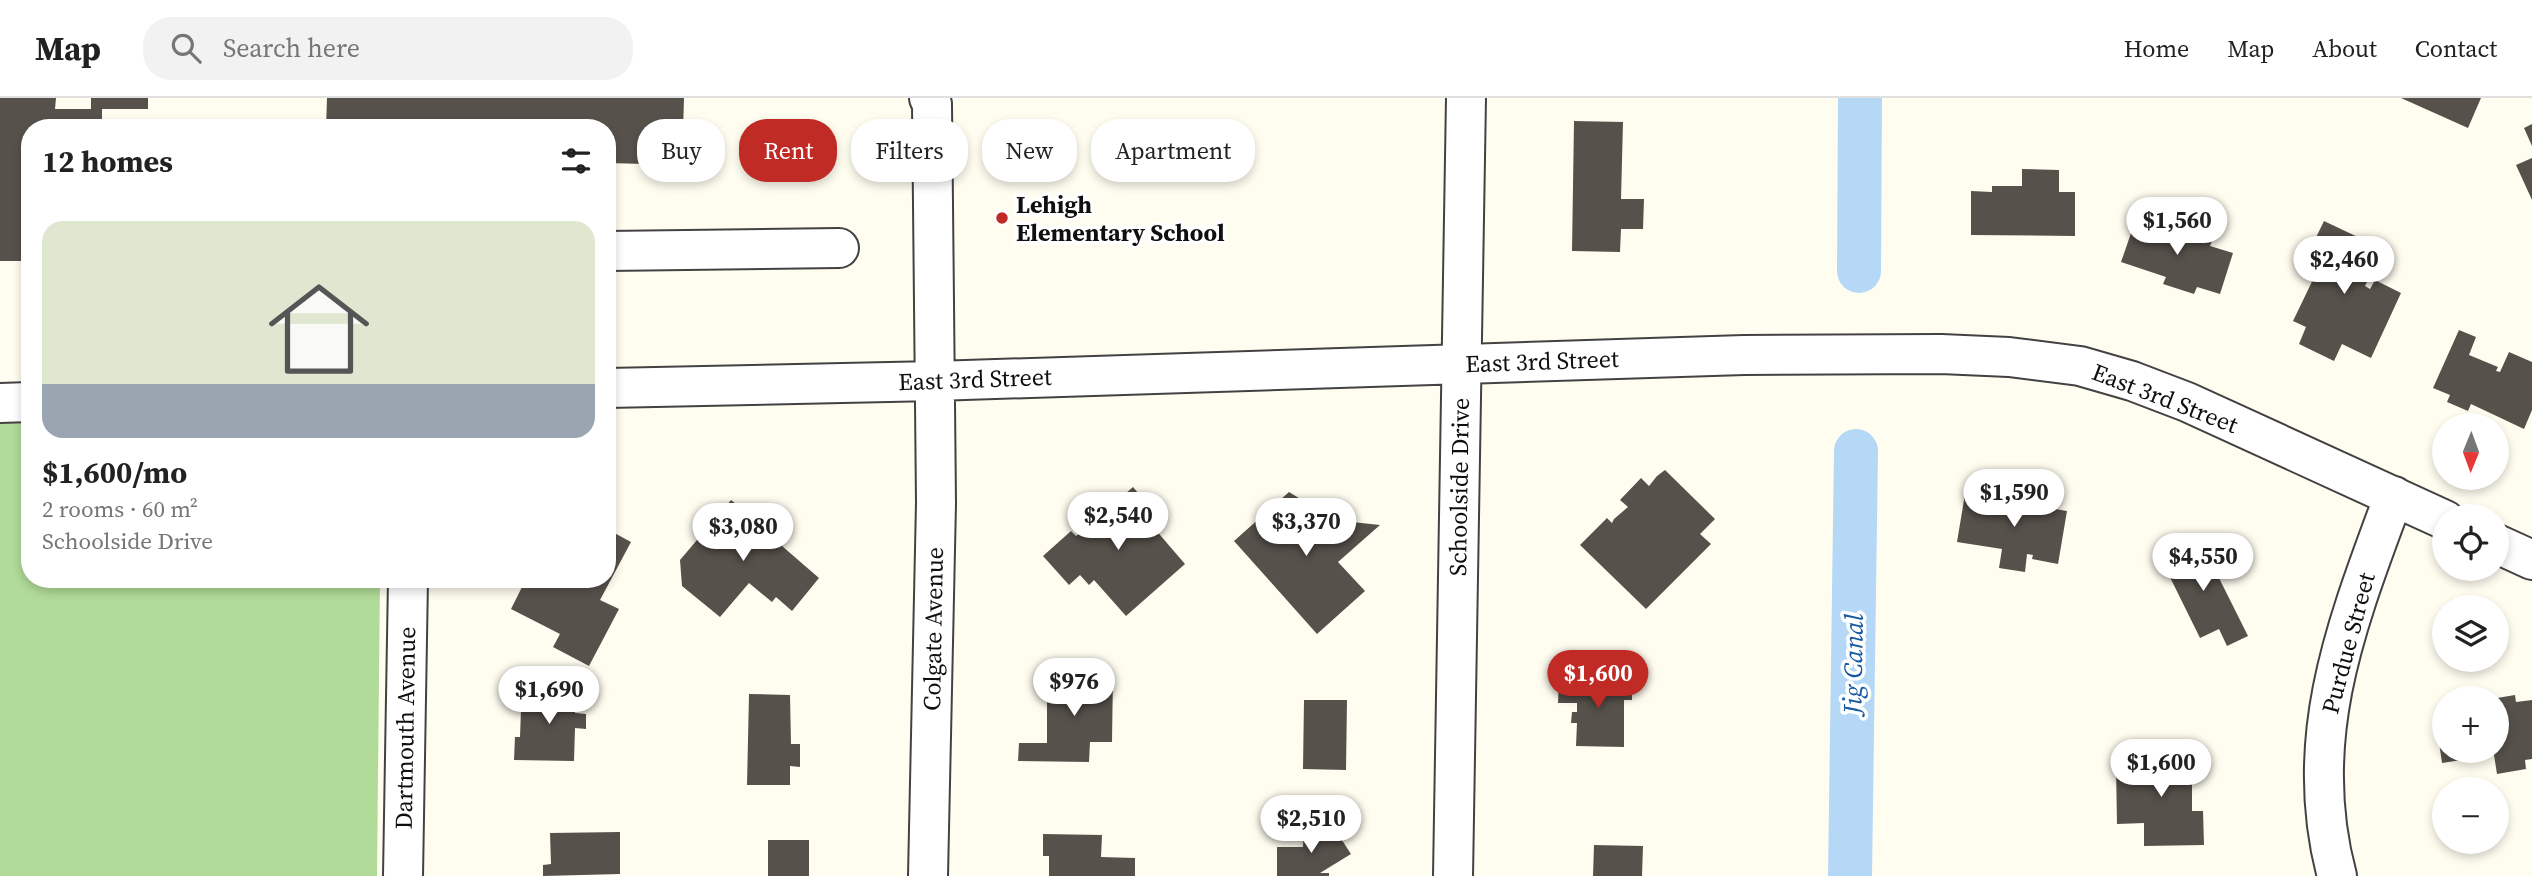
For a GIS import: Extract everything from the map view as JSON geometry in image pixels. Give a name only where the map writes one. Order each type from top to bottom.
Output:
[{"type":"street","name":"Colgate Avenue","points":[[928,876],[935,516],[932,104],[929,98]]},
{"type":"street","name":"Schoolside Drive","points":[[1453,876],[1466,98]]},
{"type":"street","points":[[616,251],[839,248]]},
{"type":"street","name":"East 3rd Street","points":[[616,388],[935,381],[1744,355],[1941,354],[2009,357],[2080,366],[2187,402],[2432,514]]},
{"type":"street","points":[[0,403],[21,402]]},
{"type":"street","name":"Purdue Street","points":[[2337,876],[2324,806],[2323,754],[2328,704],[2352,607],[2394,496]]},
{"type":"street","points":[[2509,549],[2532,560]]},
{"type":"street","name":"Dartmouth Avenue","points":[[403,876],[408,588]]},
{"type":"green space","points":[[21,405],[21,588],[380,588],[377,876],[0,876],[0,406]]},
{"type":"building","points":[[0,98],[56,98],[55,109],[91,109],[91,98],[148,98],[148,109],[102,109],[102,119],[21,119],[21,261],[0,261]]},
{"type":"building","points":[[327,98],[684,98],[683,119],[637,119],[637,164],[616,163],[616,119],[326,119]]},
{"type":"building","points":[[2401,98],[2481,98],[2468,128]]},
{"type":"building","points":[[1574,121],[1623,122],[1621,199],[1644,199],[1643,229],[1621,229],[1620,252],[1572,251]]},
{"type":"building","points":[[2532,124],[2532,146],[2524,128]]},
{"type":"building","points":[[2532,158],[2532,200],[2516,165]]},
{"type":"building","points":[[2022,169],[2059,170],[2059,192],[2075,192],[2075,236],[1971,235],[1971,191],[1992,192],[1992,186],[2022,186]]},
{"type":"building","points":[[2137,216],[2212,241],[2210,246],[2233,253],[2220,294],[2197,287],[2194,294],[2163,284],[2166,277],[2121,262]]},
{"type":"building","points":[[2324,221],[2383,249],[2365,286],[2370,289],[2375,280],[2401,293],[2371,358],[2342,344],[2334,361],[2299,344],[2306,327],[2293,321],[2320,265],[2306,258]]},
{"type":"building","points":[[2459,330],[2476,337],[2469,355],[2498,367],[2496,371],[2500,372],[2509,352],[2532,362],[2532,410],[2524,429],[2510,422],[2510,413],[2490,413],[2471,404],[2468,411],[2447,402],[2450,395],[2433,388]]},
{"type":"building","points":[[1665,470],[1715,519],[1700,534],[1711,544],[1646,609],[1580,545],[1607,518],[1612,523],[1628,507],[1620,500],[1641,478],[1649,486]]},
{"type":"building","points":[[1133,487],[1162,521],[1154,528],[1185,564],[1126,616],[1094,580],[1089,585],[1080,575],[1069,585],[1043,556],[1071,531],[1076,536],[1093,522],[1086,513],[1108,493],[1116,502]]},
{"type":"building","points":[[1289,492],[1325,514],[1352,522],[1380,525],[1338,562],[1365,591],[1317,634],[1234,541]]},
{"type":"building","points":[[1965,494],[2012,502],[2012,494],[2044,499],[2043,507],[2067,511],[2058,564],[2032,559],[2033,555],[2027,554],[2025,572],[1999,568],[2002,549],[1957,542]]},
{"type":"building","points":[[731,500],[760,523],[765,517],[789,538],[782,546],[819,578],[792,611],[776,597],[772,602],[749,583],[720,617],[682,586],[680,560]]},
{"type":"building","points":[[616,534],[631,542],[616,570]]},
{"type":"building","points":[[2199,538],[2248,636],[2227,646],[2219,629],[2200,638],[2160,557]]},
{"type":"building","points":[[522,588],[606,588],[600,600],[619,609],[589,666],[553,647],[560,634],[511,609]]},
{"type":"building","points":[[1047,674],[1113,674],[1112,742],[1090,742],[1089,762],[1018,761],[1019,743],[1047,743]]},
{"type":"building","points":[[1602,677],[1632,677],[1632,700],[1624,700],[1624,747],[1576,746],[1577,723],[1571,723],[1572,712],[1577,712],[1577,703],[1558,703],[1559,681],[1602,682]]},
{"type":"building","points":[[528,689],[575,689],[575,713],[586,714],[586,729],[575,728],[574,761],[514,760],[515,737],[520,737],[521,709],[528,709]]},
{"type":"building","points":[[749,694],[790,695],[791,744],[800,744],[800,767],[790,766],[790,785],[747,785]]},
{"type":"building","points":[[2515,695],[2516,702],[2532,700],[2532,759],[2525,760],[2526,769],[2497,774],[2495,763],[2509,763],[2509,696]]},
{"type":"building","points":[[1304,700],[1347,700],[1346,770],[1303,769]]},
{"type":"building","points":[[2192,749],[2192,811],[2203,811],[2204,845],[2144,846],[2144,823],[2117,824],[2116,767],[2143,767],[2142,750]]},
{"type":"building","points":[[1304,828],[1320,828],[1320,841],[1336,831],[1351,854],[1320,873],[1329,873],[1329,876],[1277,876],[1277,847],[1303,847]]},
{"type":"building","points":[[620,832],[620,874],[543,876],[543,865],[551,864],[550,833]]},
{"type":"building","points":[[1043,834],[1102,835],[1101,857],[1135,858],[1135,876],[1049,876],[1049,856],[1043,856]]},
{"type":"building","points":[[768,840],[809,840],[809,876],[768,876]]},
{"type":"building","points":[[1594,845],[1643,846],[1642,876],[1593,876]]},
{"type":"waterway","name":"Jig Canal","points":[[1859,271],[1860,98]]},
{"type":"waterway","name":"Jig Canal","points":[[1850,876],[1856,451]]},
{"type":"place","name":"Lehigh Elementary School","points":[[1002,218]]}]
